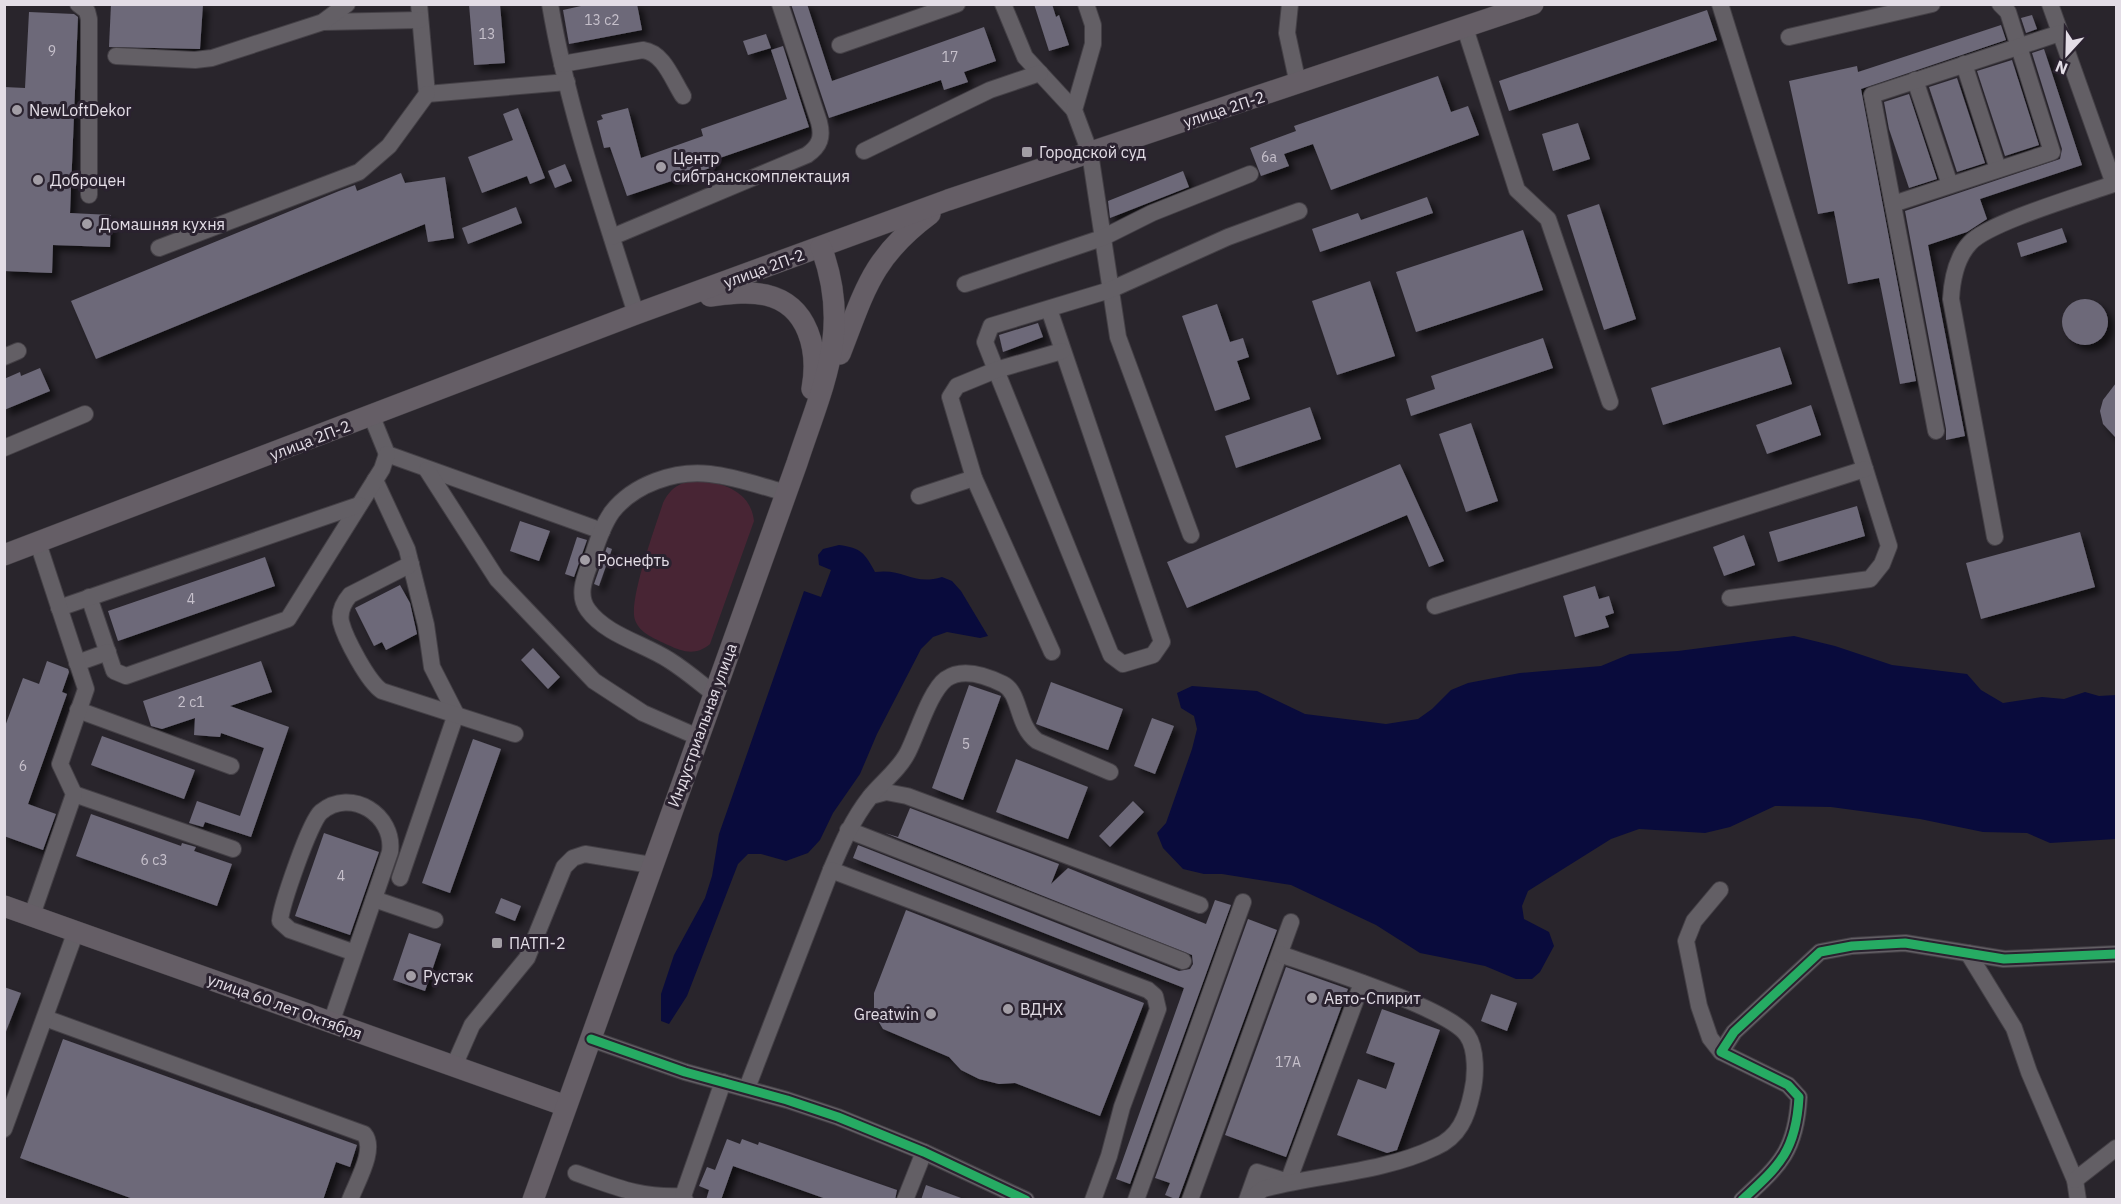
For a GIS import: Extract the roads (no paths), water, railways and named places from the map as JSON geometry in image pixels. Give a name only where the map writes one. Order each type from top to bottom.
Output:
[{"type":"main road","name":"улица 2П-2","points":[[4,555],[372,417],[636,314],[948,200],[1533,4]]},
{"type":"main road","points":[[797,463],[868,283],[880,261],[906,231],[948,200]]},
{"type":"main road","name":"Индустриальная улица","points":[[533,1200],[651,865],[797,463],[824,378],[836,328],[834,288],[821,247]]},
{"type":"main road","points":[[680,299],[743,293],[767,295],[786,304],[797,313],[808,329],[814,366],[797,463]]},
{"type":"main road","name":"улица 60 лет Октября","points":[[4,906],[566,1106]]},
{"type":"street","points":[[78,4],[87,11],[89,19],[89,195]]},
{"type":"street","points":[[550,4],[562,64],[636,314]]},
{"type":"street","points":[[612,237],[807,155],[817,146],[821,132],[819,122],[780,4]]},
{"type":"street","points":[[840,45],[957,4]]},
{"type":"street","points":[[1003,4],[1025,57],[1074,110],[1090,153],[1118,337],[1191,535]]},
{"type":"street","points":[[1074,110],[1093,44],[1093,25],[1086,4]]},
{"type":"street","points":[[1290,4],[1287,33],[1298,84]]},
{"type":"street","points":[[1720,4],[1889,546],[1882,564],[1870,579],[1730,598]]},
{"type":"street","points":[[1789,37],[1932,4]]},
{"type":"street","points":[[1893,204],[2052,152],[2008,12],[2000,4]]},
{"type":"street","points":[[1995,537],[1951,299],[1952,281],[1959,260],[1970,242],[1992,228],[2115,183],[2050,4]]},
{"type":"street","points":[[323,22],[345,6]]},
{"type":"street","points":[[116,56],[195,60],[212,58],[323,22],[420,12],[427,94],[389,146],[359,172],[159,248]]},
{"type":"street","points":[[1464,28],[1517,190],[1548,219],[1610,402]]},
{"type":"street","points":[[1936,431],[1872,95],[2060,33]]},
{"type":"street","points":[[562,64],[643,51],[651,52],[659,57],[683,96]]},
{"type":"street","points":[[1964,64],[1998,169]]},
{"type":"street","points":[[864,151],[990,90],[1040,73]]},
{"type":"street","points":[[1915,81],[1950,185]]},
{"type":"street","points":[[427,94],[567,82]]},
{"type":"street","points":[[965,284],[1102,238],[1152,213],[1250,174]]},
{"type":"street","points":[[1049,309],[1162,642],[1153,655],[1123,664],[1111,655],[996,370],[986,342],[991,326],[1110,290],[1228,237],[1299,211]]},
{"type":"street","points":[[1052,652],[974,478],[950,397],[957,386],[996,370],[1062,351]]},
{"type":"street","points":[[4,448],[86,414]]},
{"type":"street","points":[[372,417],[387,454],[602,531]]},
{"type":"street","points":[[89,597],[114,671],[126,676],[288,620],[375,480],[387,454]]},
{"type":"street","points":[[1435,606],[1865,469]]},
{"type":"street","points":[[427,470],[497,579],[594,681],[650,717],[698,737]]},
{"type":"street","points":[[713,693],[669,660],[599,622],[587,609],[582,598],[582,586],[602,531],[613,512],[630,495],[662,479],[683,473],[711,474],[786,493]]},
{"type":"street","points":[[919,496],[974,478]]},
{"type":"street","points":[[375,480],[411,564],[426,625],[432,667],[456,714],[400,878]]},
{"type":"street","points":[[60,608],[359,505]]},
{"type":"street","points":[[4,568],[34,544],[60,608],[96,717]]},
{"type":"street","points":[[411,564],[350,595],[344,602],[341,621],[369,680],[374,686],[515,734]]},
{"type":"street","points":[[77,663],[108,652]]},
{"type":"street","points":[[747,1088],[848,830],[871,796],[907,754],[938,688],[945,679],[963,673],[992,679],[1007,686],[1013,693],[1027,734],[1037,741],[1110,771]]},
{"type":"street","points":[[32,915],[74,794],[60,764],[86,689]]},
{"type":"street","points":[[78,710],[231,766]]},
{"type":"street","points":[[871,796],[886,792],[908,796],[1200,906]]},
{"type":"street","points":[[74,794],[233,849]]},
{"type":"street","points":[[331,1023],[390,852],[389,829],[370,810],[344,803],[332,805],[316,817],[311,826],[280,921],[290,930],[355,953]]},
{"type":"street","points":[[848,830],[1184,961]]},
{"type":"street","points":[[454,1066],[472,1025],[527,958],[564,867],[573,858],[585,854],[651,865]]},
{"type":"street","points":[[831,870],[1137,986],[1155,996],[1158,1009],[1122,1107],[1109,1156],[1093,1200]]},
{"type":"street","points":[[1720,890],[1694,921],[1686,941],[1699,1006],[1710,1038],[1721,1052],[1788,1085],[1799,1097],[1791,1146],[1781,1162],[1742,1200]]},
{"type":"street","points":[[374,899],[435,920]]},
{"type":"street","points":[[1136,1200],[1243,902]]},
{"type":"street","points":[[1190,1200],[1291,922]]},
{"type":"street","points":[[4,1129],[76,931]]},
{"type":"street","points":[[1721,1052],[1734,1032],[1820,952],[1852,946],[1905,943],[2004,959],[2116,954]]},
{"type":"street","points":[[1968,953],[2014,1029],[2029,1072],[2074,1180],[2078,1200]]},
{"type":"street","points":[[1248,1200],[1257,1172],[1288,1182],[1400,1161],[1449,1140],[1457,1133],[1464,1120],[1475,1076],[1468,1036],[1444,1016],[1362,983],[1280,954]]},
{"type":"street","points":[[1288,1182],[1362,983]]},
{"type":"street","points":[[45,1018],[364,1134],[368,1139],[369,1149],[350,1200]]},
{"type":"street","points":[[591,1039],[685,1072],[747,1088],[838,1117],[924,1152],[1026,1200]]},
{"type":"street","points":[[576,1173],[639,1194],[684,1198],[723,1082]]},
{"type":"street","points":[[2074,1180],[2116,1148]]},
{"type":"street","points":[[905,1200],[924,1152]]},
{"type":"place","name":"NewLoftDekor","points":[[17,110]]},
{"type":"place","name":"Городской суд","points":[[1027,152]]},
{"type":"place","name":"Центр сибтранскомплектация","points":[[661,167]]},
{"type":"place","name":"Доброцен","points":[[38,180]]},
{"type":"place","name":"Домашняя кухня","points":[[87,224]]},
{"type":"place","name":"Роснефть","points":[[585,560]]},
{"type":"place","name":"ПАТП-2","points":[[497,943]]},
{"type":"place","name":"Рустэк","points":[[411,976]]},
{"type":"place","name":"Авто-Спирит","points":[[1312,998]]},
{"type":"place","name":"ВДНХ","points":[[1008,1009]]},
{"type":"place","name":"Greatwin","points":[[931,1014]]}]
